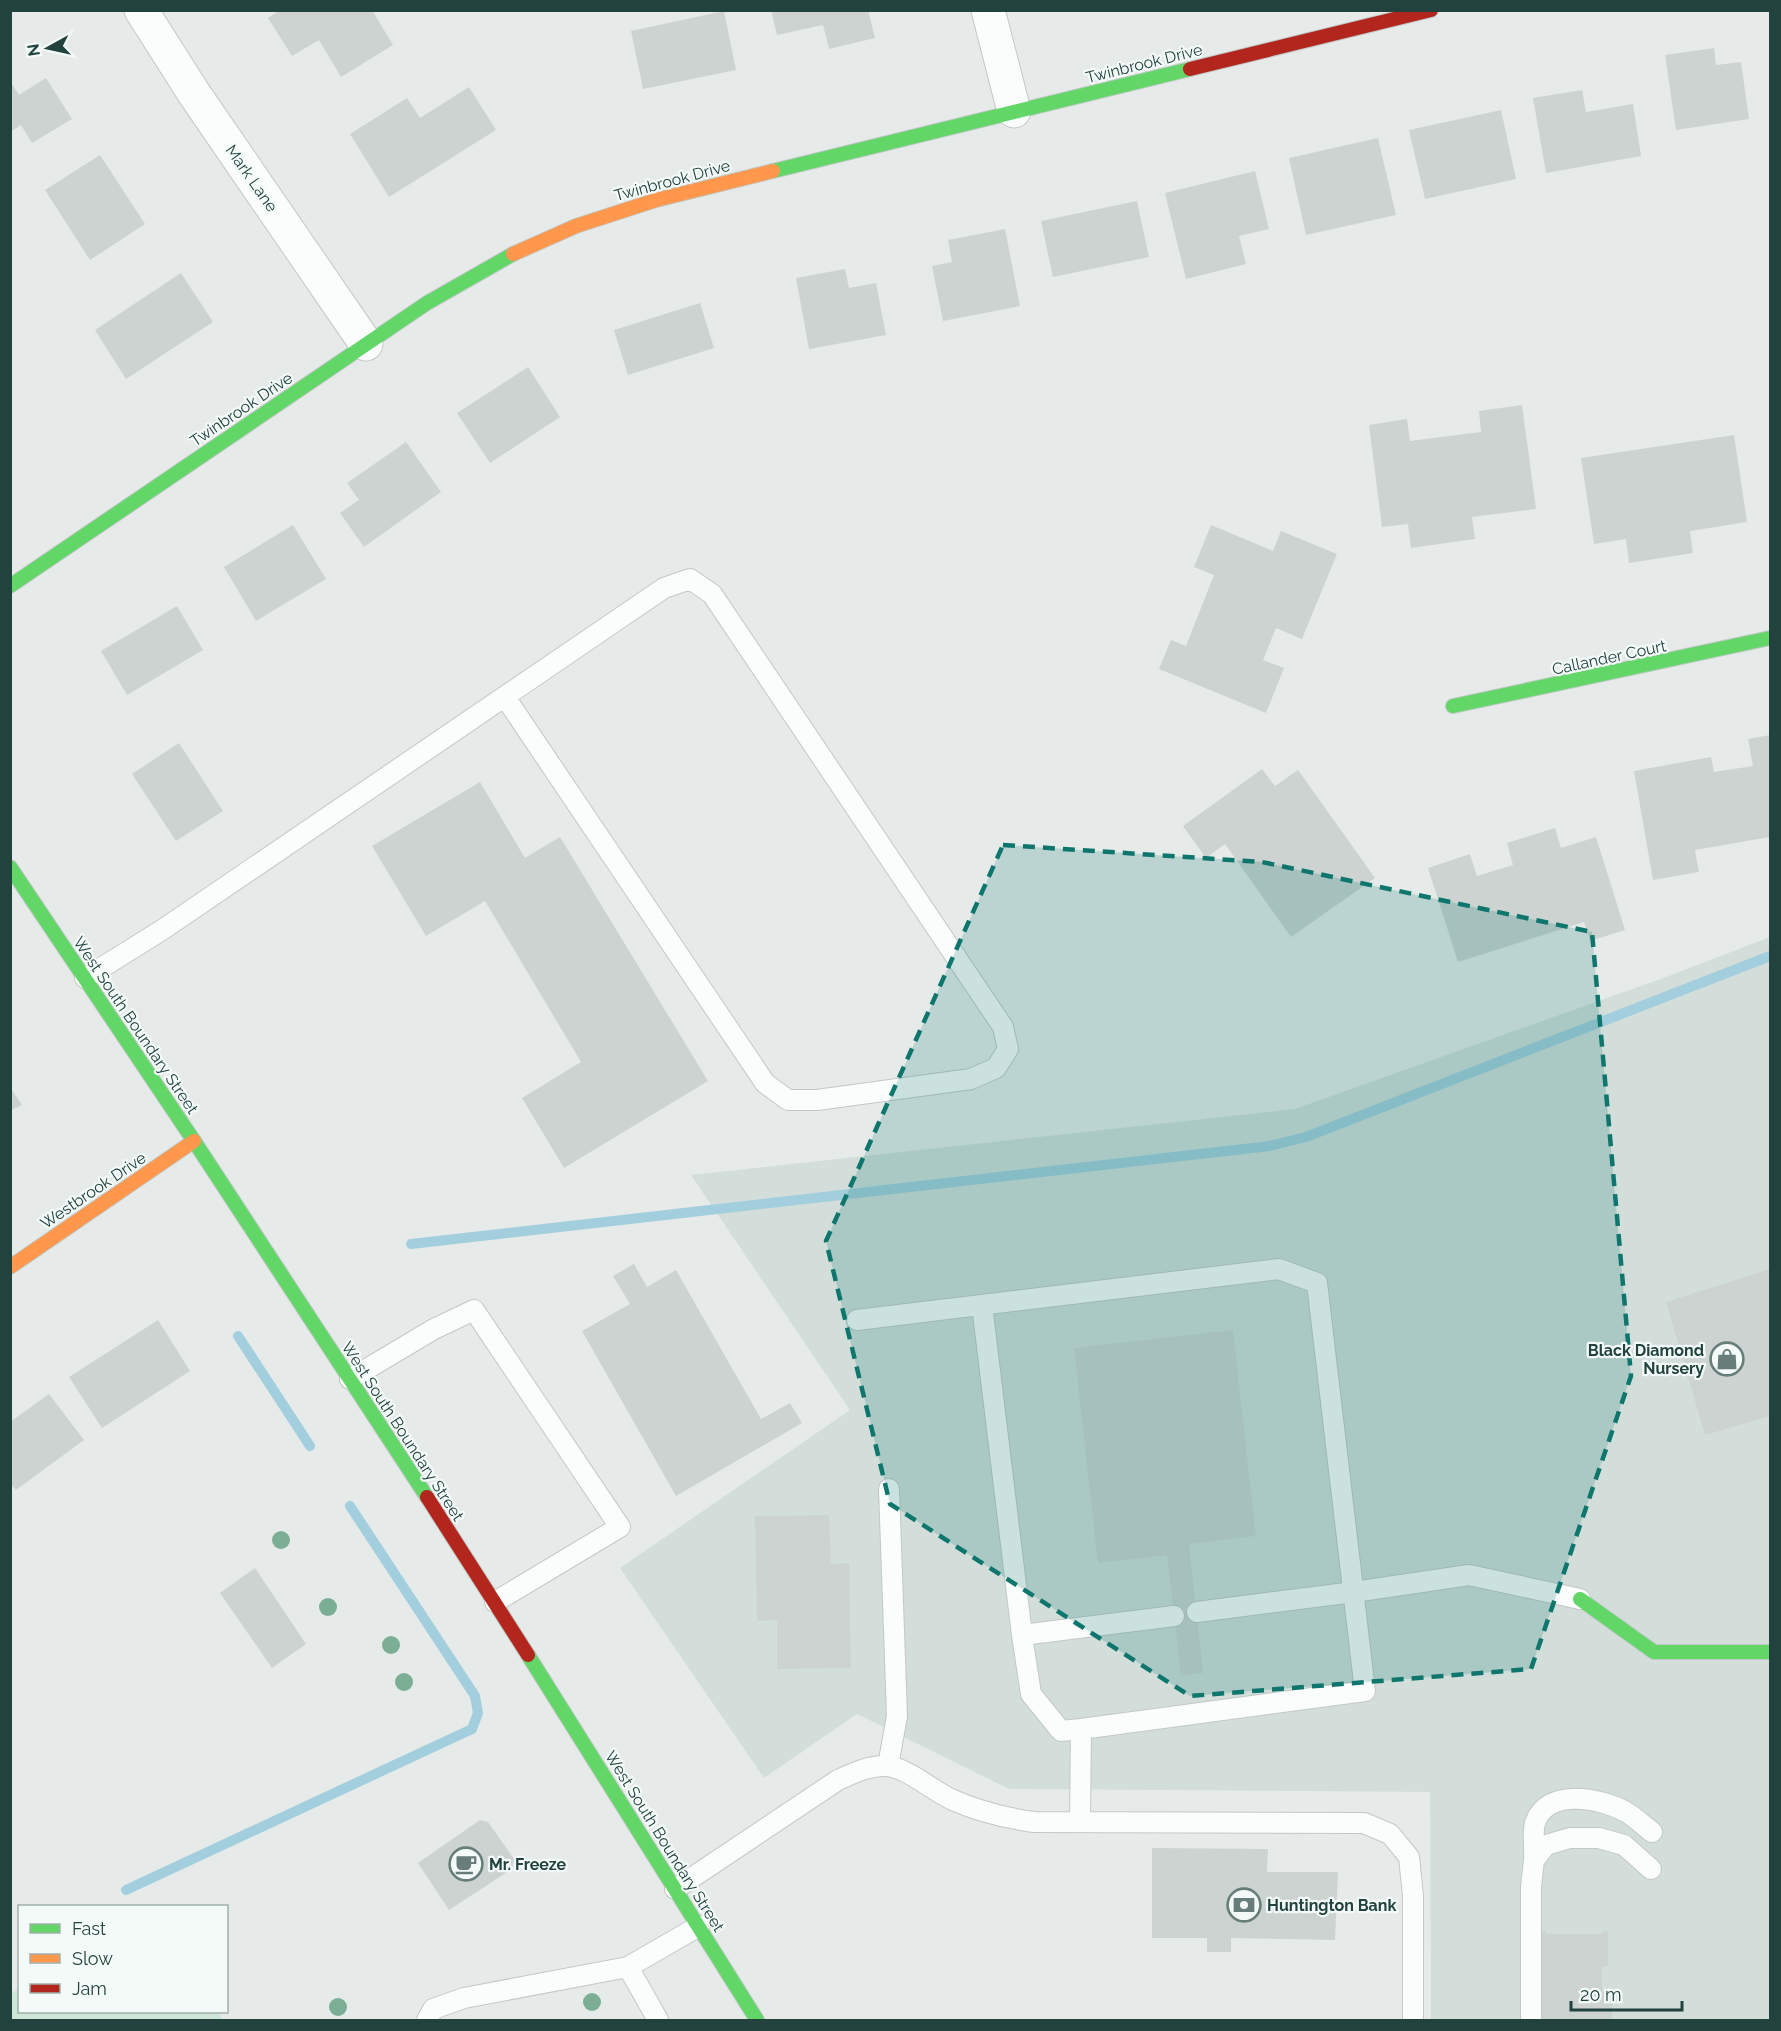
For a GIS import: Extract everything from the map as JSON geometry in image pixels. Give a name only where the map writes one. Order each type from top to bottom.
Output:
[{"type":"street","name":"Mark Lane","points":[[141,10],[193,92],[366,344]]},
{"type":"street","points":[[988,10],[1014,111]]},
{"type":"street","name":"Twinbrook Drive","points":[[10,586],[427,303],[500,260],[576,226],[656,200],[1431,10]]},
{"type":"street","name":"Callander Court","points":[[1453,706],[1770,638]]},
{"type":"street","name":"West South Boundary Street","points":[[10,867],[194,1141],[495,1602],[757,2020]]},
{"type":"street","name":"Westbrook Drive","points":[[10,1267],[194,1141]]},
{"type":"street","points":[[1580,1599],[1654,1652],[1770,1652]]},
{"type":"lane","points":[[85,978],[162,930],[664,588],[690,579],[712,594],[1003,1027],[1008,1050],[996,1068],[971,1079],[818,1100],[788,1100],[765,1083],[505,697]]},
{"type":"lane","points":[[857,1320],[1279,1269],[1317,1282],[1365,1691],[1061,1731],[1031,1694],[982,1305]]},
{"type":"lane","points":[[350,1379],[434,1329],[474,1310],[620,1527],[495,1602]]},
{"type":"lane","points":[[888,1766],[897,1716],[889,1489]]},
{"type":"lane","points":[[1197,1612],[1469,1575],[1580,1599]]},
{"type":"lane","points":[[1022,1635],[1174,1616]]},
{"type":"lane","points":[[1080,1822],[1081,1729]]},
{"type":"lane","points":[[675,1889],[838,1780],[864,1768],[888,1766],[913,1776],[952,1800],[997,1817],[1034,1822],[1364,1823],[1390,1834],[1408,1857],[1413,1896],[1413,2020]]},
{"type":"lane","points":[[1531,2020],[1531,1887],[1535,1824],[1544,1808],[1564,1800],[1586,1798],[1607,1802],[1629,1813],[1652,1832]]},
{"type":"lane","points":[[1534,1860],[1546,1845],[1570,1838],[1599,1838],[1624,1845],[1651,1869]]},
{"type":"lane","points":[[427,2020],[433,2009],[464,1998],[628,1967],[699,1926]]},
{"type":"lane","points":[[628,1967],[658,2020]]},
{"type":"highlighted area","points":[[1003,845],[1262,862],[1592,932],[1631,1376],[1531,1669],[1190,1696],[890,1504],[826,1241]]},
{"type":"shaded area","points":[[1770,937],[1770,2020],[1431,2020],[1430,1792],[1009,1789],[857,1714],[764,1778],[620,1568],[850,1410],[691,1175],[1295,1109],[1666,977]]},
{"type":"green space","points":[[18,1990],[18,2013],[220,2013],[223,2020],[11,2020],[11,1993]]},
{"type":"building","points":[[280,10],[372,10],[393,45],[341,77],[319,40],[292,56],[268,18]]},
{"type":"building","points":[[771,10],[868,10],[875,38],[829,49],[823,25],[777,35]]},
{"type":"building","points":[[724,11],[736,70],[643,89],[631,31]]},
{"type":"building","points":[[1714,48],[1716,65],[1741,62],[1749,119],[1676,130],[1665,55]]},
{"type":"building","points":[[46,78],[72,119],[32,143],[21,125],[10,132],[10,81],[19,95]]},
{"type":"building","points":[[469,87],[496,130],[389,197],[350,134],[407,98],[420,118]]},
{"type":"building","points":[[1582,90],[1586,112],[1633,104],[1641,156],[1546,173],[1533,98]]},
{"type":"building","points":[[1501,110],[1516,179],[1425,199],[1409,130]]},
{"type":"building","points":[[1378,138],[1396,215],[1306,235],[1289,158]]},
{"type":"building","points":[[100,155],[145,224],[90,260],[45,190]]},
{"type":"building","points":[[1255,171],[1269,229],[1239,236],[1246,264],[1186,279],[1165,193]]},
{"type":"building","points":[[1137,201],[1149,257],[1053,277],[1041,221]]},
{"type":"building","points":[[1005,229],[1020,306],[943,321],[932,266],[952,262],[948,240]]},
{"type":"building","points":[[845,269],[849,288],[876,283],[886,335],[809,349],[796,278]]},
{"type":"building","points":[[181,273],[213,322],[126,379],[95,330]]},
{"type":"building","points":[[700,303],[714,348],[628,375],[614,330]]},
{"type":"building","points":[[528,367],[560,417],[490,463],[457,413]]},
{"type":"building","points":[[1522,405],[1536,509],[1472,517],[1475,539],[1411,548],[1408,524],[1382,527],[1369,425],[1407,419],[1410,441],[1481,432],[1479,411]]},
{"type":"building","points":[[1734,435],[1747,522],[1690,531],[1693,553],[1629,563],[1626,539],[1594,544],[1581,458]]},
{"type":"building","points":[[406,442],[441,492],[364,547],[340,513],[359,500],[347,483]]},
{"type":"building","points":[[293,525],[326,579],[256,621],[224,567]]},
{"type":"building","points":[[1211,525],[1273,551],[1281,531],[1337,554],[1302,639],[1276,628],[1263,660],[1284,668],[1266,713],[1159,669],[1171,640],[1186,646],[1214,575],[1194,567]]},
{"type":"building","points":[[177,606],[203,650],[127,695],[101,651]]},
{"type":"building","points":[[1770,735],[1770,837],[1695,850],[1699,872],[1653,880],[1634,771],[1711,757],[1714,772],[1753,766],[1748,739]]},
{"type":"building","points":[[179,743],[223,811],[176,841],[132,774]]},
{"type":"building","points":[[1262,769],[1275,786],[1298,770],[1375,878],[1291,937],[1225,844],[1206,858],[1183,826]]},
{"type":"building","points":[[480,782],[525,858],[560,837],[708,1081],[564,1168],[522,1098],[581,1062],[485,901],[426,936],[372,846]]},
{"type":"building","points":[[1555,828],[1561,848],[1596,837],[1625,930],[1590,941],[1584,922],[1458,962],[1428,868],[1470,854],[1477,876],[1513,865],[1507,843]]},
{"type":"building","points":[[10,1087],[22,1105],[10,1111]]},
{"type":"building","points":[[634,1264],[647,1287],[676,1270],[761,1419],[790,1403],[802,1423],[676,1496],[582,1331],[630,1304],[613,1276]]},
{"type":"building","name":"Black Diamond Nursery","points":[[1770,1269],[1770,1416],[1705,1435],[1666,1302]]},
{"type":"building","points":[[158,1320],[190,1371],[102,1428],[69,1377]]},
{"type":"building","points":[[1233,1330],[1256,1536],[1189,1544],[1203,1673],[1181,1676],[1167,1555],[1098,1563],[1074,1348]]},
{"type":"building","points":[[49,1394],[84,1440],[16,1490],[10,1483],[10,1422]]},
{"type":"building","points":[[829,1515],[831,1564],[849,1563],[851,1668],[777,1669],[777,1620],[757,1621],[755,1516]]},
{"type":"building","points":[[255,1568],[306,1644],[272,1668],[220,1593]]},
{"type":"building","name":"Mr. Freeze","points":[[480,1820],[488,1822],[514,1859],[512,1869],[449,1910],[418,1863]]},
{"type":"building","name":"Huntington Bank","points":[[1152,1848],[1268,1849],[1267,1872],[1338,1872],[1335,1940],[1231,1938],[1231,1952],[1207,1952],[1207,1938],[1152,1938]]},
{"type":"building","points":[[1546,1931],[1546,1934],[1602,1934],[1608,1931],[1608,1966],[1602,1967],[1602,1992],[1613,1992],[1612,2020],[1538,2020],[1540,1932]]},
{"type":"waterway","points":[[411,1244],[1270,1146],[1306,1137],[1770,956]]},
{"type":"waterway","points":[[238,1336],[310,1446]]},
{"type":"waterway","points":[[126,1890],[472,1729],[478,1713],[475,1696],[350,1506]]},
{"type":"traffic: fast","points":[[773,171],[1190,69]]},
{"type":"traffic: fast","points":[[10,586],[427,303],[513,254]]},
{"type":"traffic: fast","points":[[1453,706],[1770,638]]},
{"type":"traffic: fast","points":[[10,867],[194,1141],[427,1497]]},
{"type":"traffic: fast","points":[[1580,1599],[1654,1652],[1770,1652]]},
{"type":"traffic: fast","points":[[528,1655],[757,2020]]},
{"type":"traffic: slow","points":[[513,254],[576,226],[656,200],[773,171]]},
{"type":"traffic: slow","points":[[10,1267],[194,1141]]},
{"type":"traffic: jam","points":[[1190,69],[1431,10]]},
{"type":"traffic: jam","points":[[427,1497],[528,1655]]},
{"type":"place","name":"Black Diamond Nursery","points":[[1727,1359]]},
{"type":"place","name":"Mr. Freeze","points":[[466,1864]]},
{"type":"place","name":"Huntington Bank","points":[[1244,1905]]}]
